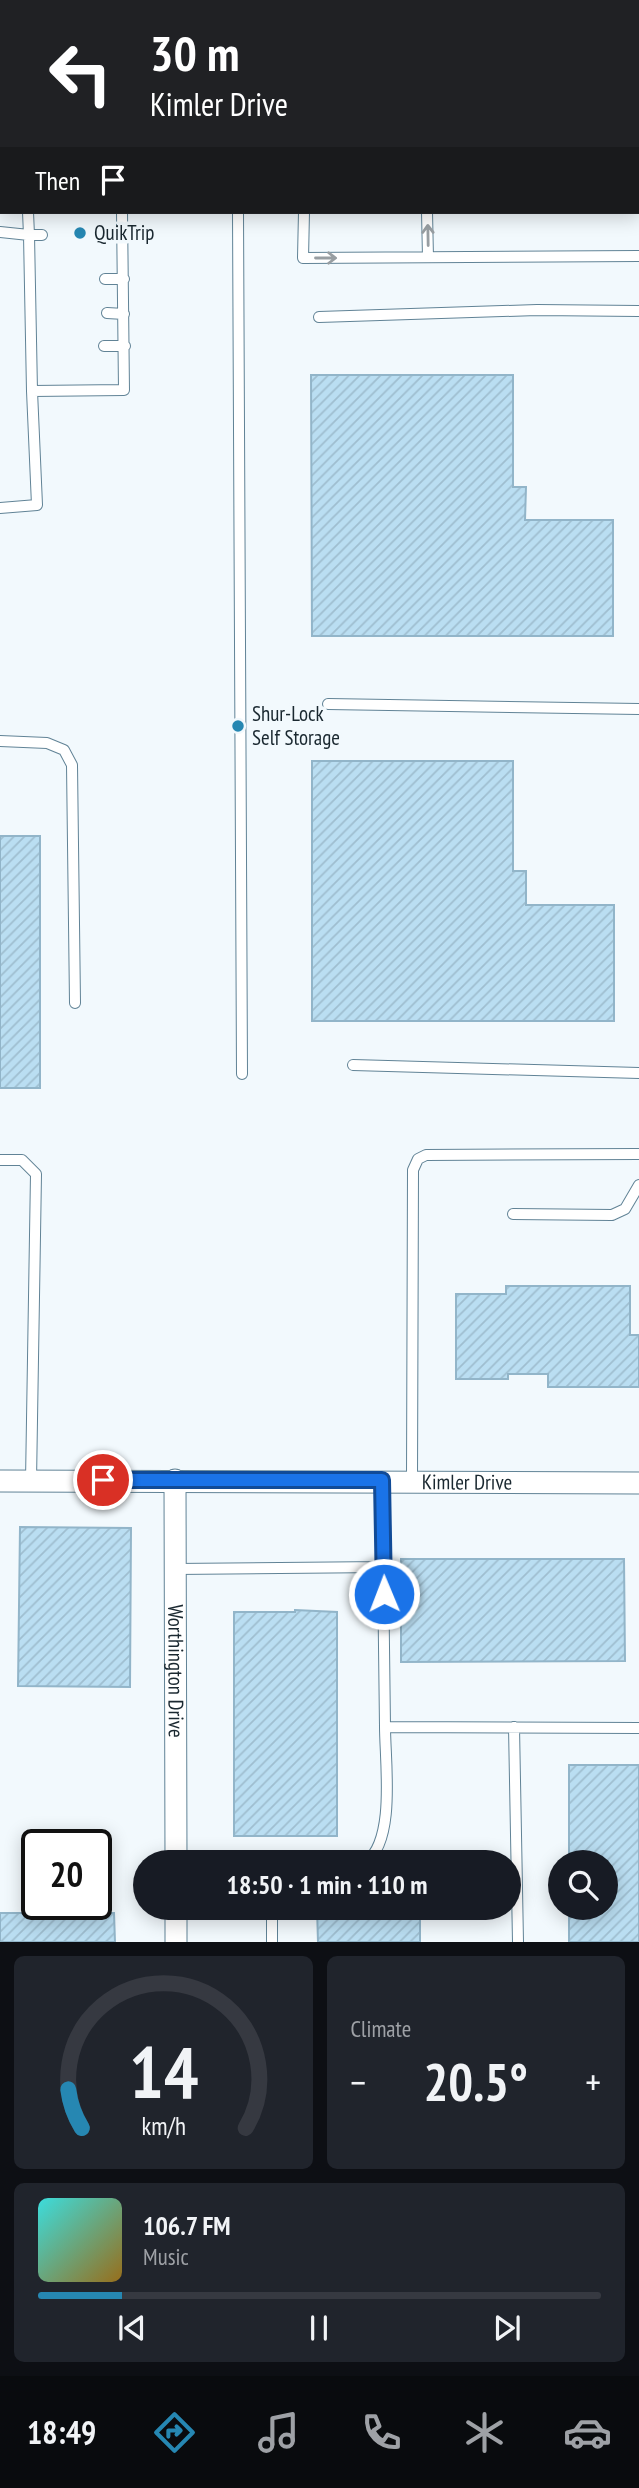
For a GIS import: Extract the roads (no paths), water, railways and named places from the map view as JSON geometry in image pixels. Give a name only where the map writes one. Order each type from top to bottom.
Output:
[{"type":"street","name":"Worthington Drive","points":[[175,1480],[176,1850]]},
{"type":"street","name":"Kimler Drive","points":[[0,1481],[382,1480],[639,1483]]},
{"type":"street","points":[[176,1920],[176,1942]]},
{"type":"lane","points":[[0,508],[37,505],[32,391],[37,346],[31,313],[36,282],[28,214]]},
{"type":"lane","points":[[32,391],[124,390],[122,214]]},
{"type":"lane","points":[[238,214],[242,1073]]},
{"type":"lane","points":[[304,214],[303,258],[639,256]]},
{"type":"lane","points":[[428,214],[428,257]]},
{"type":"lane","points":[[0,233],[42,235]]},
{"type":"lane","points":[[103,235],[122,235]]},
{"type":"lane","points":[[104,279],[124,279]]},
{"type":"lane","points":[[319,317],[537,310],[639,312]]},
{"type":"lane","points":[[31,313],[43,313]]},
{"type":"lane","points":[[107,313],[124,314]]},
{"type":"lane","points":[[104,346],[125,346]]},
{"type":"lane","points":[[328,704],[639,709]]},
{"type":"lane","points":[[0,741],[47,743],[64,750],[72,765],[75,1003]]},
{"type":"lane","points":[[353,1065],[639,1073]]},
{"type":"lane","points":[[412,1481],[415,1163],[426,1155],[639,1154]]},
{"type":"lane","points":[[0,1160],[22,1160],[36,1174],[31,1481]]},
{"type":"lane","points":[[513,1214],[612,1215],[625,1209],[639,1185]]},
{"type":"lane","points":[[376,1850],[386,1827],[382,1480]]},
{"type":"lane","points":[[175,1569],[383,1567]]},
{"type":"lane","points":[[385,1727],[639,1728]]},
{"type":"lane","points":[[514,1727],[518,1942]]},
{"type":"lane","points":[[272,1920],[272,1942]]},
{"type":"place","name":"QuikTrip","points":[[80,233]]},
{"type":"place","name":"Shur-Lock Self Storage","points":[[238,726]]}]
